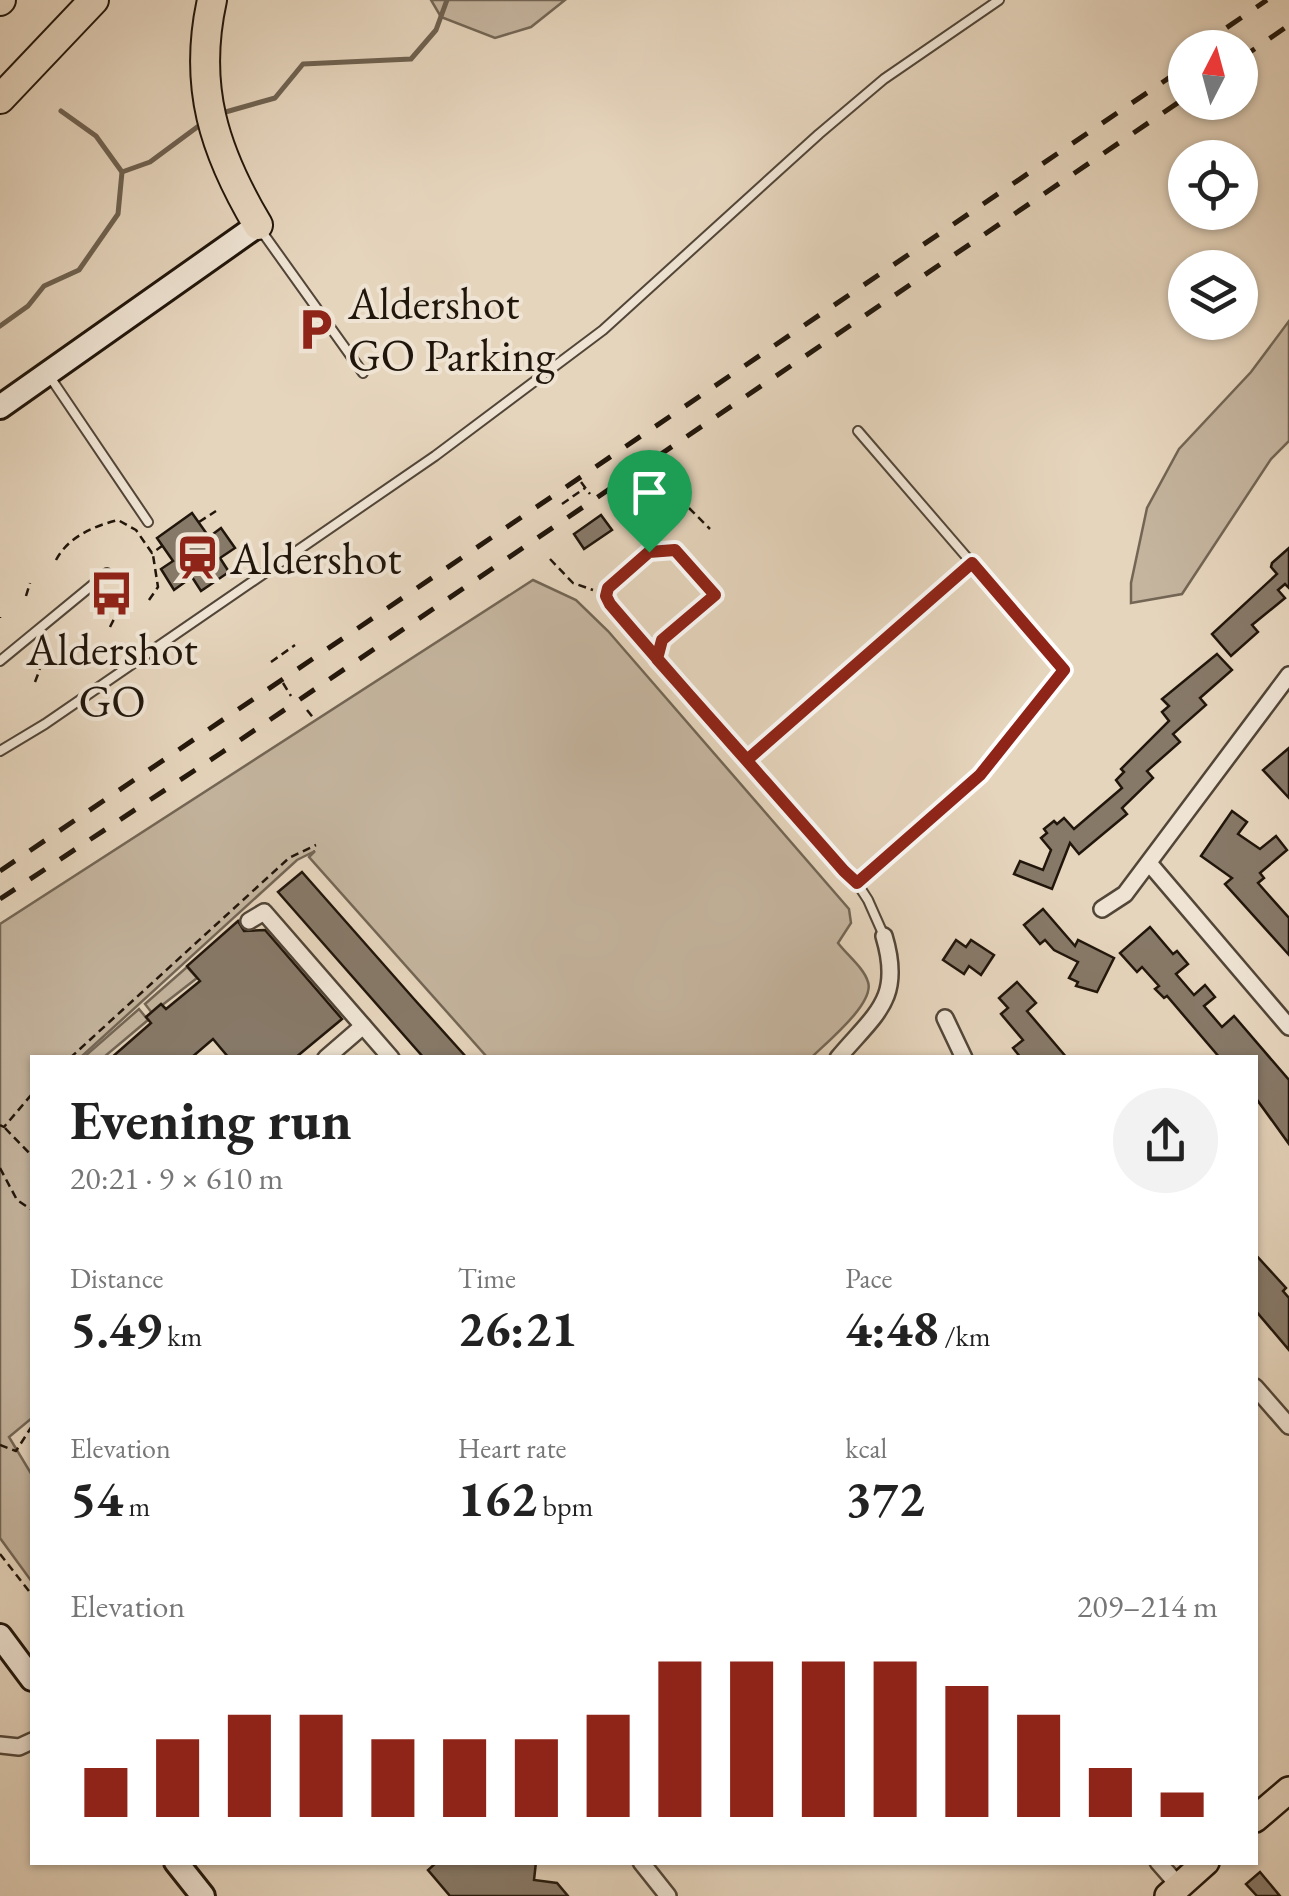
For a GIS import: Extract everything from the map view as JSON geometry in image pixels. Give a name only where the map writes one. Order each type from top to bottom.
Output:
[{"type":"highway","points":[[0,100],[94,0]]},
{"type":"highway","points":[[212,0],[203,57],[211,118],[225,162],[258,225]]},
{"type":"main road","points":[[1258,1817],[1289,1790]]},
{"type":"main road","points":[[1173,1891],[1203,1865]]},
{"type":"street","points":[[0,407],[258,225]]},
{"type":"street","points":[[1102,909],[1125,894],[1287,685]]},
{"type":"street","points":[[1150,863],[1289,1027]]},
{"type":"street","points":[[250,922],[264,912],[388,1055]]},
{"type":"street","points":[[841,1055],[882,1006],[890,987],[892,970],[884,936]]},
{"type":"street","points":[[945,1018],[963,1055]]},
{"type":"street","points":[[329,1055],[363,1026]]},
{"type":"street","points":[[1258,1390],[1289,1426]]},
{"type":"street","points":[[0,1636],[30,1676]]},
{"type":"street","points":[[0,1744],[19,1746],[30,1742]]},
{"type":"street","points":[[178,1865],[203,1896]]},
{"type":"street","points":[[643,1865],[668,1896]]},
{"type":"street","points":[[1160,1865],[1173,1891]]},
{"type":"lane","points":[[0,751],[435,456],[603,330],[818,134],[884,79],[999,0]]},
{"type":"lane","points":[[258,225],[364,373]]},
{"type":"lane","points":[[48,373],[148,522]]},
{"type":"lane","points":[[857,883],[980,775],[1064,670],[858,431]]},
{"type":"lane","points":[[657,659],[662,640],[715,595],[675,550],[652,550],[613,582],[606,596],[610,604],[657,659],[857,883],[884,936]]},
{"type":"lane","points":[[747,760],[972,563]]},
{"type":"lane","points":[[0,661],[108,573]]},
{"type":"path","points":[[581,482],[590,494]]},
{"type":"path","points":[[562,504],[586,488]]},
{"type":"path","points":[[689,508],[710,529]]},
{"type":"path","points":[[198,522],[216,512]]},
{"type":"path","points":[[56,560],[62,550],[95,526],[118,520],[136,530],[157,565],[158,588],[149,600]]},
{"type":"path","points":[[152,553],[162,546]]},
{"type":"path","points":[[550,559],[573,584],[594,590]]},
{"type":"path","points":[[26,596],[30,582]]},
{"type":"path","points":[[110,627],[116,615]]},
{"type":"path","points":[[73,654],[78,642]]},
{"type":"path","points":[[271,662],[295,645]]},
{"type":"path","points":[[35,682],[40,669]]},
{"type":"path","points":[[283,684],[292,696]]},
{"type":"path","points":[[307,710],[315,720]]},
{"type":"path","points":[[73,1055],[289,858],[316,846]]},
{"type":"path","points":[[30,1096],[2,1126],[30,1154]]},
{"type":"path","points":[[0,1168],[17,1200],[30,1209]]},
{"type":"path","points":[[0,1445],[16,1451],[30,1429]]},
{"type":"path","points":[[0,1554],[30,1592]]},
{"type":"shaded area","points":[[431,0],[565,0],[531,27],[495,38],[441,17]]},
{"type":"shaded area","points":[[1289,321],[1289,441],[1271,459],[1182,594],[1131,603],[1131,583],[1147,508],[1179,449],[1251,372]]},
{"type":"shaded area","points":[[533,580],[576,600],[608,631],[849,909],[851,923],[838,943],[866,977],[868,991],[848,1022],[814,1055],[485,1055],[309,857],[315,851],[297,860],[83,1055],[30,1055],[30,1420],[9,1437],[30,1472],[30,1579],[0,1538],[0,924]]},
{"type":"shaded area","points":[[187,967],[197,978],[152,1013],[145,1004]]},
{"type":"shaded area","points":[[139,1009],[148,1020],[106,1055],[86,1055]]},
{"type":"building","points":[[192,513],[209,537],[221,528],[235,548],[220,558],[229,572],[201,591],[192,577],[174,590],[161,569],[173,561],[157,538]]},
{"type":"building","points":[[601,515],[612,530],[584,549],[574,534]]},
{"type":"building","points":[[1289,548],[1289,588],[1285,584],[1278,590],[1285,598],[1252,625],[1258,632],[1231,656],[1212,634],[1277,574],[1272,563]]},
{"type":"building","points":[[1217,654],[1232,670],[1200,698],[1206,705],[1173,734],[1180,742],[1147,771],[1153,778],[1122,808],[1127,814],[1079,854],[1070,843],[1052,889],[1014,874],[1020,861],[1043,870],[1051,850],[1041,838],[1047,833],[1044,829],[1054,821],[1057,824],[1064,818],[1074,829],[1122,788],[1116,780],[1124,772],[1121,769],[1169,721],[1162,712],[1169,706],[1162,699]]},
{"type":"building","points":[[1289,748],[1289,798],[1263,770]]},
{"type":"building","points":[[1232,811],[1247,822],[1238,834],[1260,849],[1276,836],[1287,850],[1260,873],[1264,878],[1258,883],[1289,918],[1289,955],[1225,884],[1232,878],[1201,856]]},
{"type":"building","points":[[302,872],[464,1055],[421,1055],[278,892]]},
{"type":"building","points":[[1043,909],[1075,946],[1078,940],[1114,958],[1097,992],[1076,986],[1078,982],[1069,978],[1078,962],[1054,950],[1045,940],[1040,944],[1024,925]]},
{"type":"building","points":[[238,921],[244,931],[265,930],[342,1019],[299,1055],[226,1055],[213,1039],[194,1055],[114,1055],[151,1023],[146,1017],[161,1004],[166,1009],[200,981],[187,966]]},
{"type":"building","points":[[1150,927],[1173,954],[1177,951],[1188,964],[1176,974],[1194,995],[1205,985],[1215,997],[1204,1006],[1222,1027],[1234,1016],[1289,1080],[1289,1144],[1258,1101],[1258,1055],[1217,1055],[1167,996],[1164,998],[1155,989],[1159,986],[1142,967],[1137,972],[1120,953]]},
{"type":"building","points":[[956,940],[966,947],[971,940],[994,955],[981,975],[969,966],[964,974],[943,960]]},
{"type":"building","points":[[1017,982],[1036,1003],[1027,1011],[1064,1055],[1019,1055],[1013,1048],[1023,1040],[1001,1014],[1008,1008],[999,998]]},
{"type":"building","points":[[1258,1257],[1286,1288],[1283,1291],[1289,1298],[1289,1350],[1258,1314]]},
{"type":"building","points":[[434,1865],[536,1865],[534,1880],[557,1883],[568,1896],[450,1896],[428,1870]]},
{"type":"building","points":[[1260,1872],[1280,1896],[1257,1896],[1246,1884]]},
{"type":"waterway","points":[[222,113],[275,98],[303,64],[411,59],[436,30],[447,0]]},
{"type":"waterway","points":[[0,326],[28,306],[44,286],[79,270],[118,214],[122,172],[96,136],[61,111]]},
{"type":"waterway","points":[[122,172],[150,162],[204,122]]},
{"type":"railway","points":[[1223,30],[1267,0]]},
{"type":"railway","points":[[1258,47],[1289,25]]},
{"type":"railway","points":[[0,871],[1168,79]]},
{"type":"railway","points":[[0,899],[1168,110]]},
{"type":"place","name":"Aldershot GO Parking","points":[[315,329]]},
{"type":"place","name":"Aldershot","points":[[197,558]]},
{"type":"place","name":"Aldershot GO","points":[[112,593]]},
{"type":"route","points":[[649,552],[608,588],[610,604],[657,659],[844,871],[857,883],[980,775],[1064,670],[972,563],[747,760],[657,659],[662,640],[715,595],[675,550],[649,552]]}]
